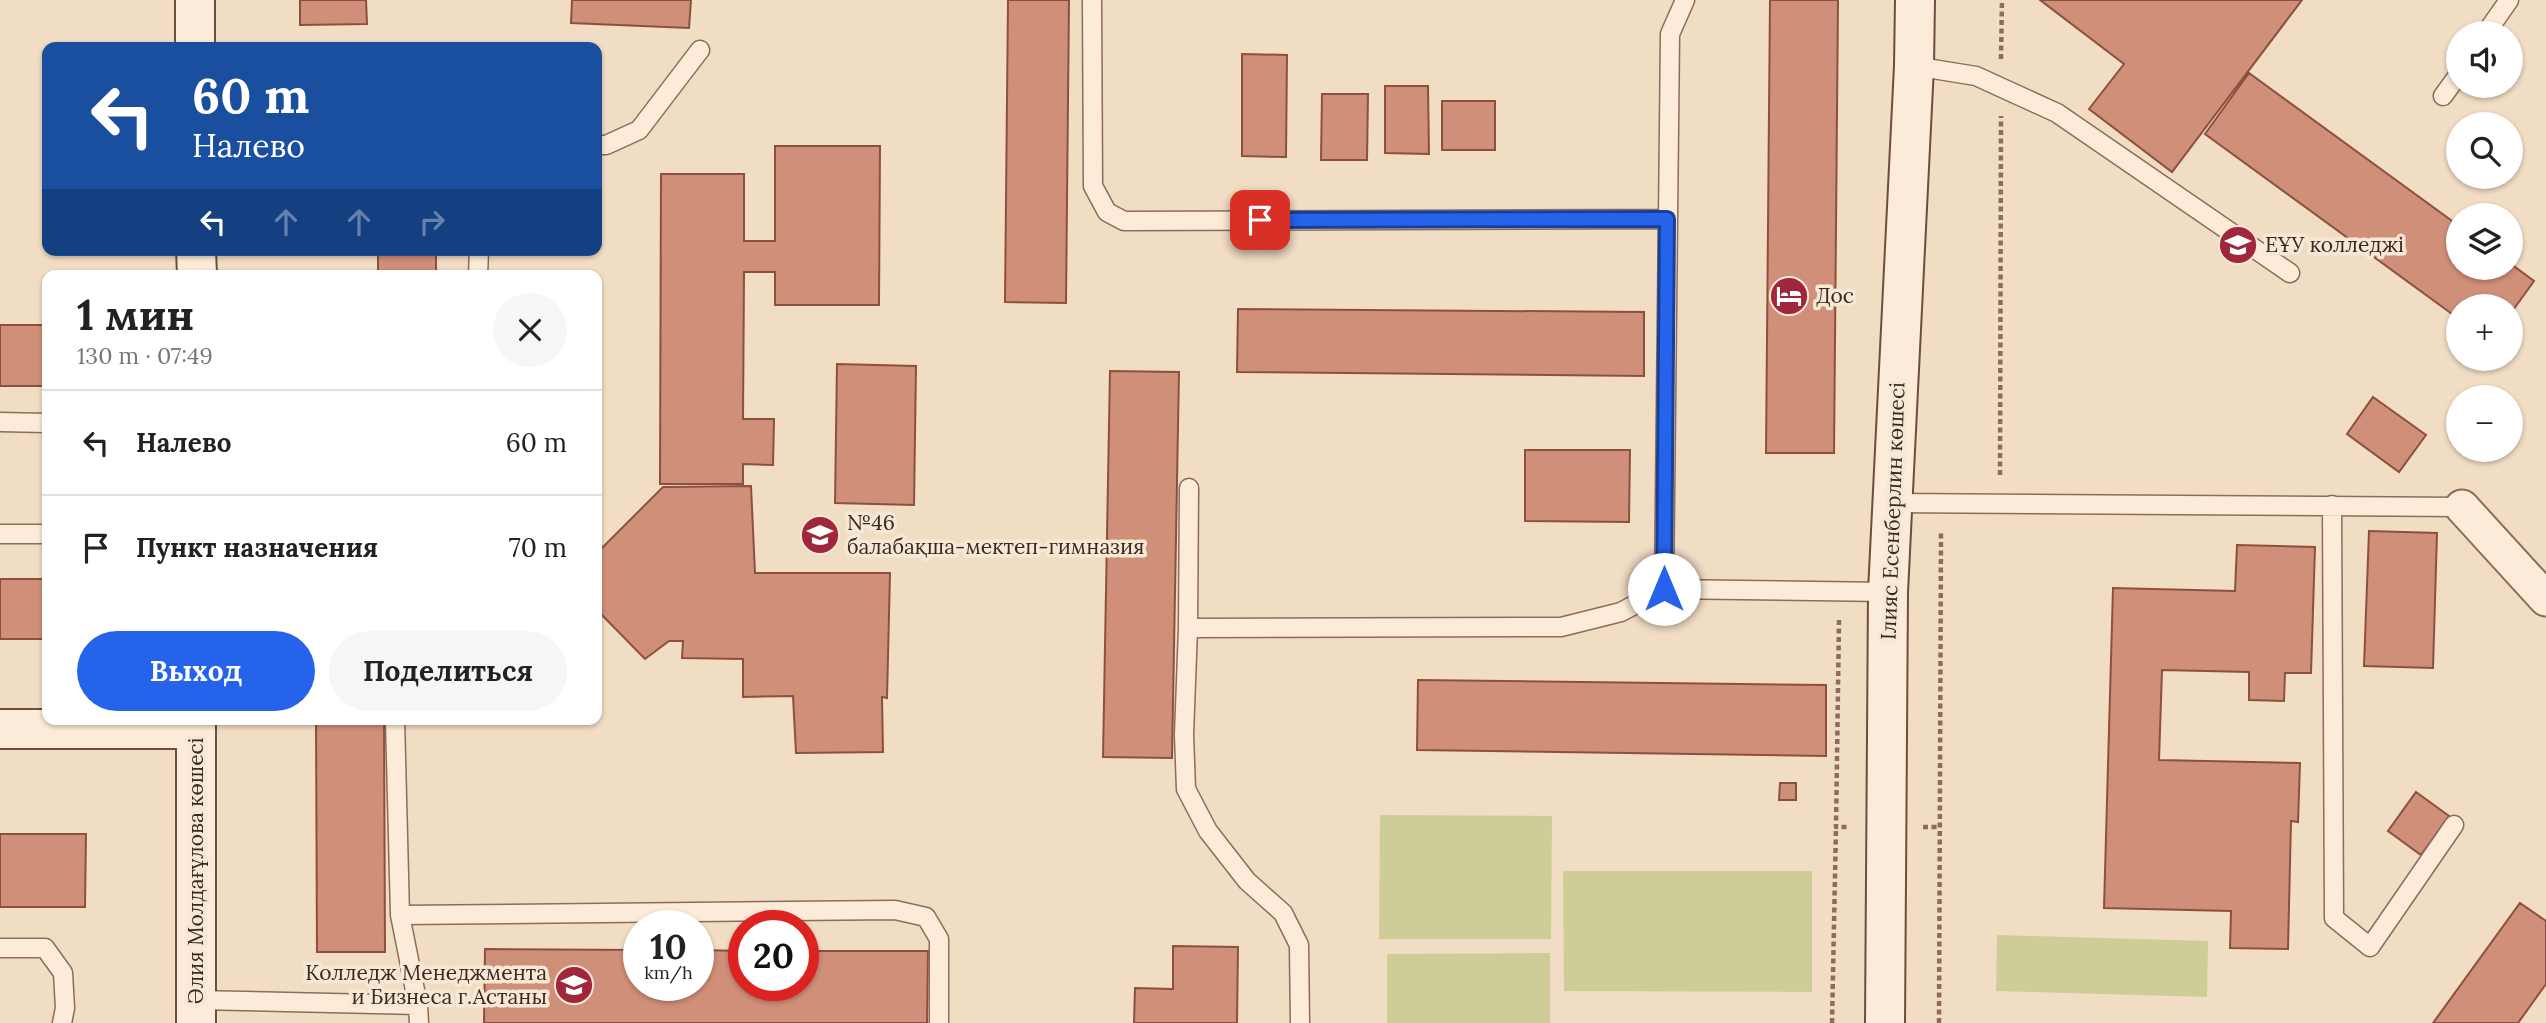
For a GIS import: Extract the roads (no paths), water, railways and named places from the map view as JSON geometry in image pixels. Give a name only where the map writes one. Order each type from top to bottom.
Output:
[{"type":"street","points":[[195,0],[195,42]]},
{"type":"street","name":"Ілияс Есенберлин көшесі","points":[[1885,1023],[1888,592],[1915,0]]},
{"type":"street","points":[[2462,507],[2546,599]]},
{"type":"street","points":[[0,729],[157,725]]},
{"type":"street","name":"Әлия Молдағұлова көшесі","points":[[196,725],[196,1011]]},
{"type":"lane","points":[[1091,0],[1093,186],[1107,212],[1124,221],[1667,219]]},
{"type":"lane","points":[[1664,589],[1670,34],[1685,0]]},
{"type":"lane","points":[[2494,21],[2509,0]]},
{"type":"lane","points":[[602,145],[639,130],[700,50]]},
{"type":"lane","points":[[1914,66],[1976,76],[2057,113],[2290,274]]},
{"type":"lane","points":[[2443,96],[2446,92]]},
{"type":"lane","points":[[0,422],[42,423]]},
{"type":"lane","points":[[1189,488],[1184,734],[1186,789],[1208,831],[1247,881],[1283,912],[1299,945],[1300,1023]]},
{"type":"lane","points":[[1892,503],[2462,507]]},
{"type":"lane","points":[[2332,505],[2334,918],[2370,947],[2454,825]]},
{"type":"lane","points":[[0,534],[42,534]]},
{"type":"lane","points":[[1188,628],[1561,627],[1621,612],[1664,589],[1888,592]]},
{"type":"lane","points":[[395,725],[400,915],[418,1005],[419,1023]]},
{"type":"lane","points":[[400,915],[895,910],[926,917],[939,939],[939,1023]]},
{"type":"lane","points":[[0,948],[45,948],[63,973],[65,1008],[62,1023]]},
{"type":"lane","points":[[196,1011],[418,1005]]},
{"type":"place","name":"ЕҰУ колледжі","points":[[2238,245]]},
{"type":"place","name":"Дос","points":[[1789,296]]},
{"type":"place","name":"№46 балабақша-мектеп-гимназия","points":[[820,535]]},
{"type":"place","name":"Колледж Менеджмента и Бизнеса г.Астаны","points":[[574,985]]}]
